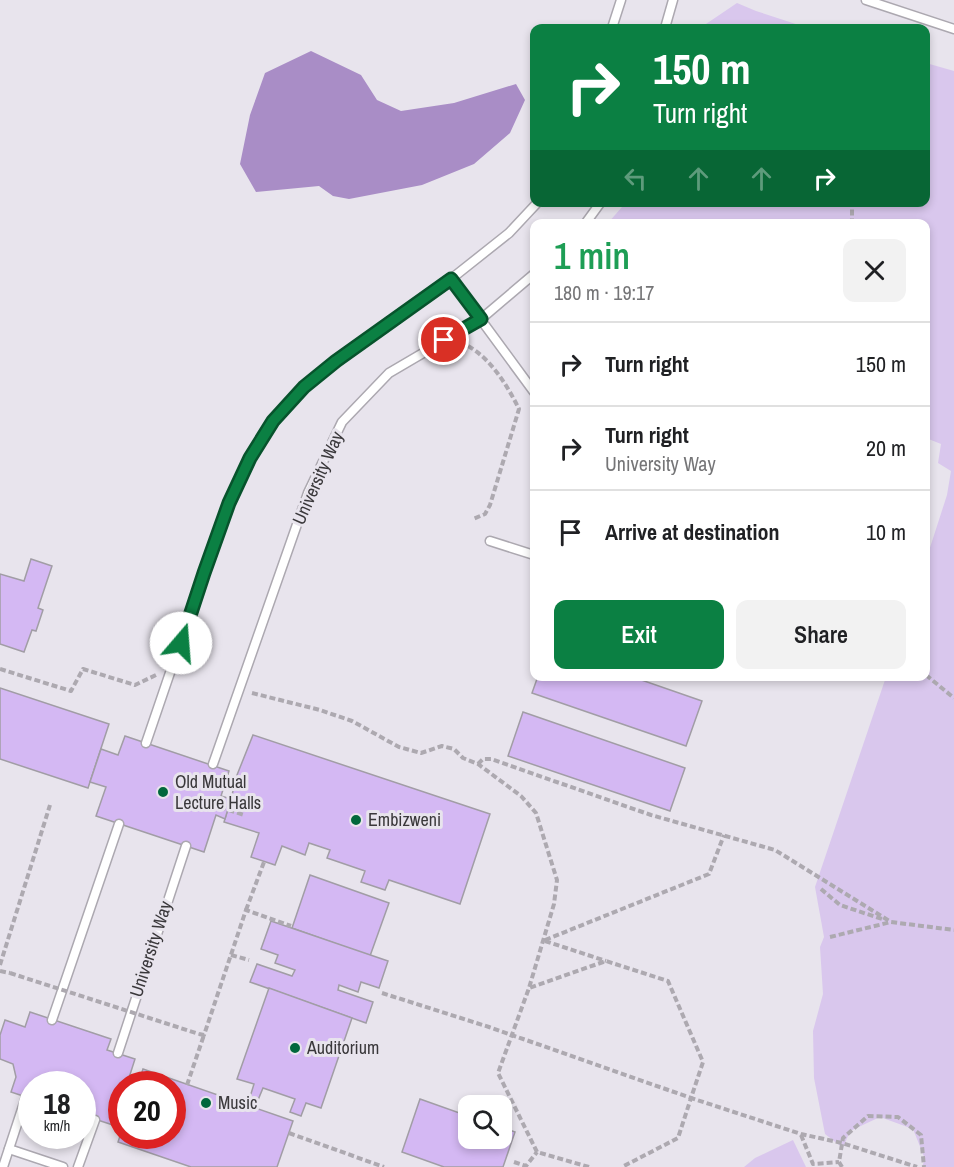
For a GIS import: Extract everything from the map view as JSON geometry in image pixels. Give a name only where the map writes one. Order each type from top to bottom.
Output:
[{"type":"lane","points":[[613,24],[621,0]]},
{"type":"lane","points":[[666,24],[673,0]]},
{"type":"lane","points":[[866,0],[954,29]]},
{"type":"lane","points":[[146,743],[229,503],[250,458],[273,421],[304,387],[336,361],[451,279],[508,233],[533,207]]},
{"type":"lane","name":"University Way","points":[[213,764],[308,493],[342,422],[389,373],[481,319],[530,277]]},
{"type":"lane","points":[[451,279],[530,386]]},
{"type":"lane","points":[[490,541],[530,554]]},
{"type":"lane","points":[[52,1020],[119,824]]},
{"type":"lane","name":"University Way","points":[[118,1053],[186,846]]},
{"type":"lane","points":[[3,1167],[18,1121]]},
{"type":"lane","points":[[9,1149],[63,1167]]},
{"type":"lane","points":[[78,1167],[85,1149]]},
{"type":"path","points":[[468,346],[479,352],[502,381],[519,409],[490,505],[485,514],[473,519]]},
{"type":"path","points":[[0,669],[70,691],[82,669],[135,686],[172,667]]},
{"type":"path","points":[[930,678],[954,698]]},
{"type":"path","points":[[239,690],[320,710],[352,721],[399,747],[421,753],[442,746],[454,749],[463,758],[478,764],[521,796],[536,813],[557,880],[554,904],[529,988],[498,1073],[537,1152],[589,1167]]},
{"type":"path","points":[[478,764],[483,759],[491,759],[651,815],[775,850],[891,922]]},
{"type":"path","points":[[0,965],[50,805]]},
{"type":"path","points":[[220,807],[244,815]]},
{"type":"path","points":[[544,940],[709,874],[724,835]]},
{"type":"path","points":[[188,1084],[201,1035],[264,862]]},
{"type":"path","points":[[821,889],[840,905],[891,922],[954,930]]},
{"type":"path","points":[[246,910],[291,926]]},
{"type":"path","points":[[830,937],[891,922]]},
{"type":"path","points":[[544,940],[668,981],[703,1062],[678,1138],[622,1167]]},
{"type":"path","points":[[231,955],[249,960]]},
{"type":"path","points":[[529,988],[606,961]]},
{"type":"path","points":[[0,971],[201,1035]]},
{"type":"path","points":[[382,993],[801,1134],[842,1143],[917,1167]]},
{"type":"path","points":[[842,1167],[839,1162],[843,1138],[868,1116],[897,1117],[921,1135],[924,1167]]},
{"type":"path","points":[[289,1133],[384,1167]]},
{"type":"path","points":[[801,1134],[813,1164],[839,1162]]},
{"type":"path","points":[[514,1162],[526,1166],[537,1152]]},
{"type":"shaded area","points":[[737,3],[796,24],[706,24]]},
{"type":"shaded area","points":[[311,51],[361,75],[377,100],[401,111],[454,103],[516,84],[525,100],[510,133],[474,164],[422,185],[349,199],[333,196],[319,186],[256,192],[240,164],[250,115],[265,73]]},
{"type":"shaded area","points":[[930,64],[954,71],[954,1167],[922,1167],[925,1159],[913,1129],[880,1117],[850,1131],[843,1148],[825,1134],[814,1078],[813,1031],[823,994],[820,947],[824,937],[815,887],[885,681],[930,681],[930,548],[947,495],[951,471],[938,463],[941,444],[930,440],[930,219],[612,219],[622,207],[930,207]]},
{"type":"shaded area","points":[[793,1140],[806,1167],[744,1167],[755,1158]]},
{"type":"building","points":[[31,559],[52,566],[38,608],[43,610],[36,631],[32,630],[24,652],[0,644],[0,574],[24,581]]},
{"type":"building","points":[[536,681],[644,681],[702,701],[686,746],[532,693]]},
{"type":"building","points":[[0,688],[109,724],[88,788],[0,759]]},
{"type":"building","points":[[523,712],[685,768],[670,811],[508,756]]},
{"type":"building","name":"Embizweni","points":[[253,735],[490,814],[460,904],[389,880],[385,890],[361,882],[365,871],[327,858],[330,850],[309,843],[305,855],[282,846],[275,865],[251,857],[259,833],[224,822],[237,775]]},
{"type":"building","name":"Old Mutual Lecture Halls","points":[[125,736],[229,771],[221,796],[231,799],[225,819],[216,815],[204,852],[96,816],[106,787],[90,782],[101,749],[118,755]]},
{"type":"building","points":[[310,875],[389,903],[370,956],[292,928]]},
{"type":"building","points":[[271,921],[388,961],[379,988],[361,982],[358,992],[339,985],[338,990],[373,1002],[366,1023],[250,982],[257,964],[292,976],[295,970],[275,963],[278,955],[261,949]]},
{"type":"building","name":"Auditorium","points":[[269,988],[352,1018],[321,1108],[306,1103],[301,1116],[290,1112],[295,1099],[263,1088],[258,1100],[250,1097],[254,1084],[237,1079]]},
{"type":"building","points":[[30,1012],[111,1039],[107,1050],[135,1059],[131,1071],[108,1071],[108,1123],[96,1120],[96,1071],[18,1071],[18,1094],[11,1092],[16,1077],[13,1064],[0,1059],[0,1035],[5,1020],[25,1027]]},
{"type":"building","name":"Music","points":[[186,1084],[293,1121],[277,1167],[191,1167],[138,1149],[186,1149]]},
{"type":"building","points":[[420,1099],[458,1112],[458,1149],[509,1149],[503,1167],[444,1167],[402,1152]]},
{"type":"place","name":"Old Mutual Lecture Halls","points":[[163,792]]},
{"type":"place","name":"Embizweni","points":[[356,820]]},
{"type":"place","name":"Auditorium","points":[[295,1048]]},
{"type":"place","name":"Music","points":[[206,1103]]},
{"type":"route","points":[[181,643],[229,503],[250,458],[273,421],[304,387],[336,361],[451,279],[481,319],[444,340]]}]
